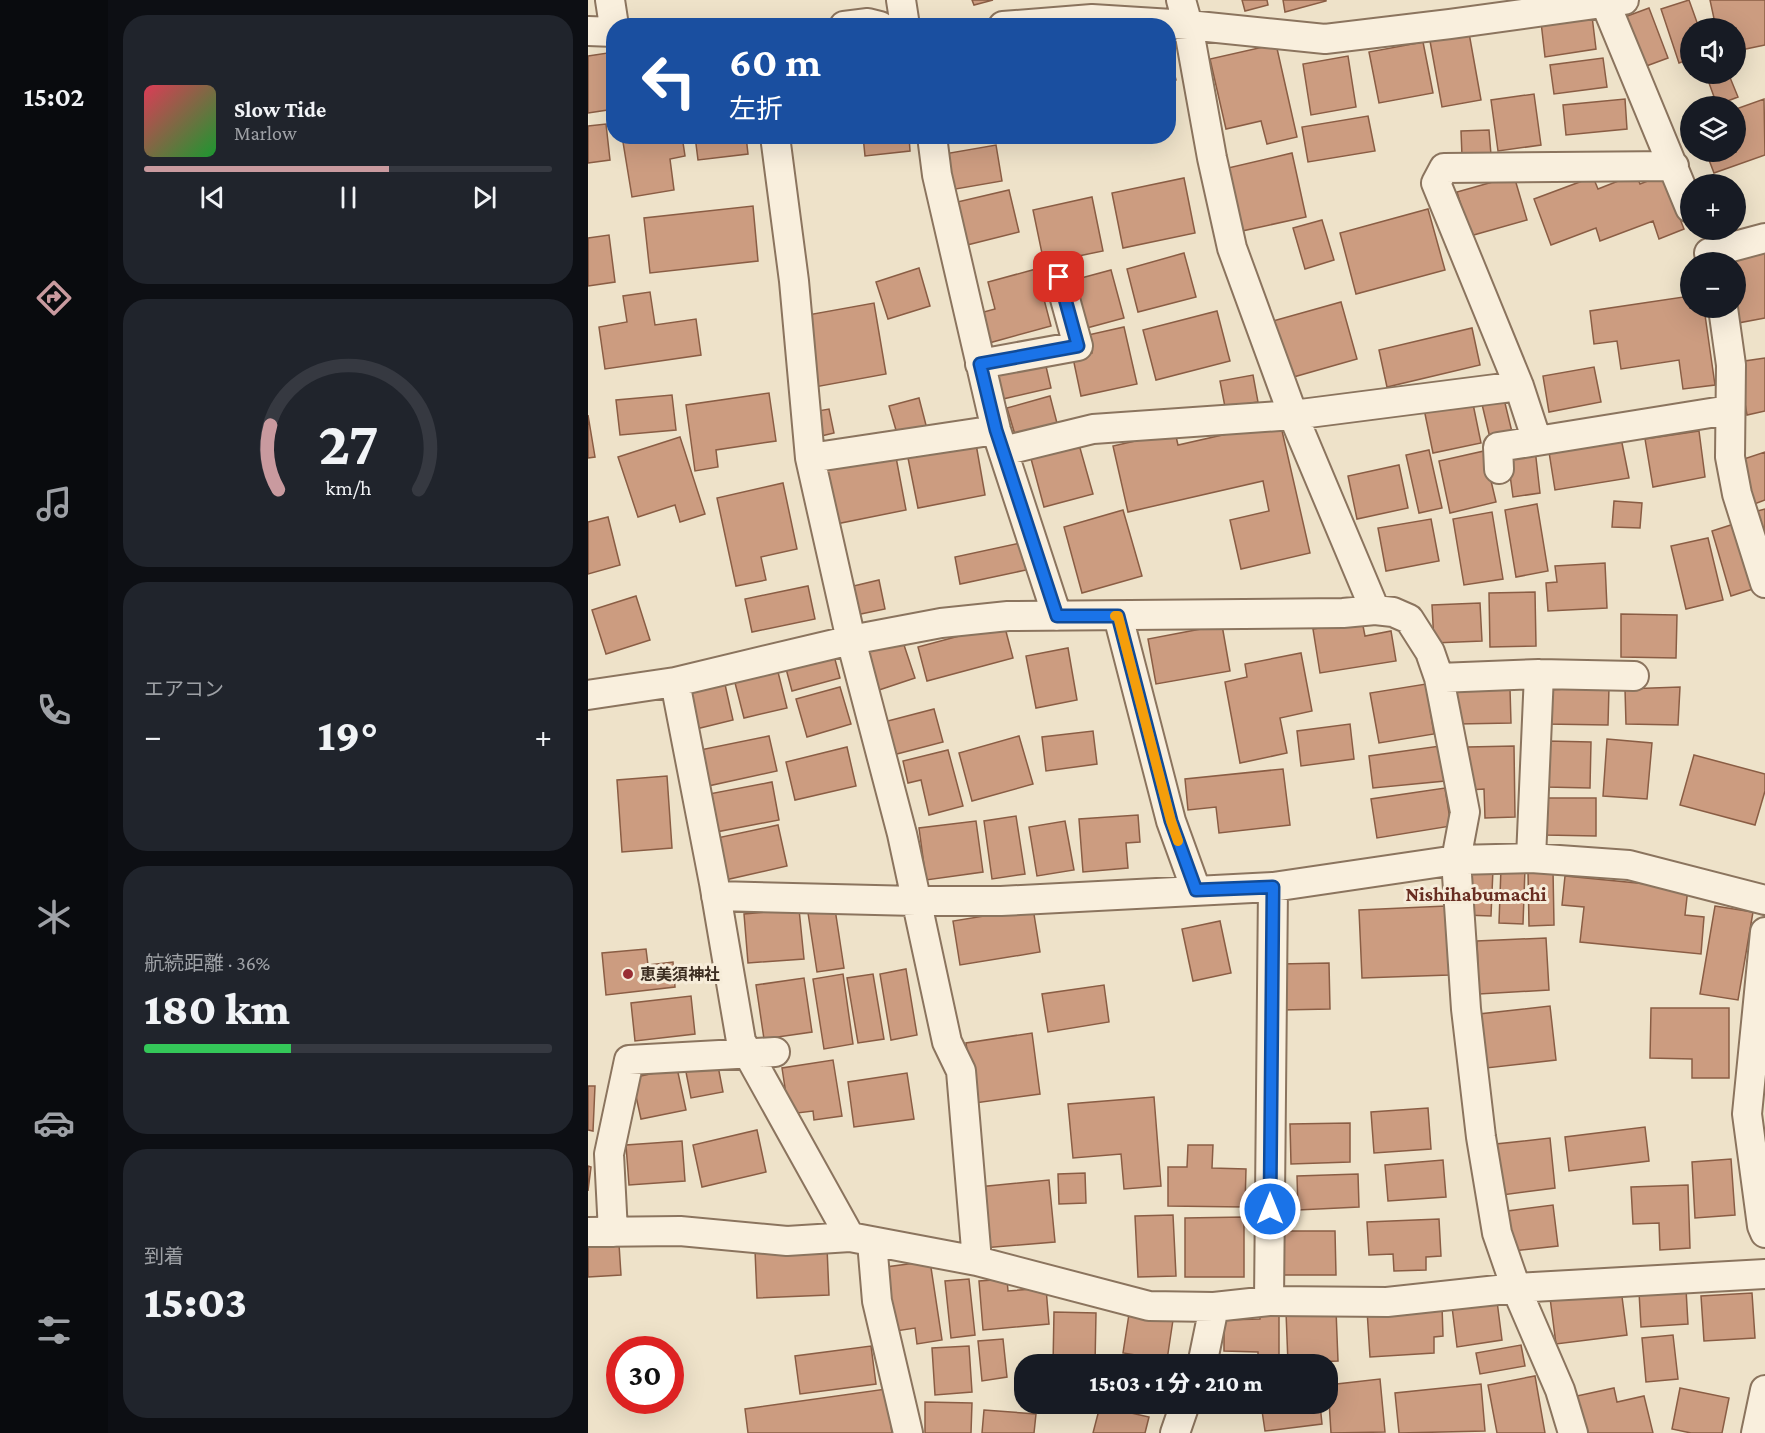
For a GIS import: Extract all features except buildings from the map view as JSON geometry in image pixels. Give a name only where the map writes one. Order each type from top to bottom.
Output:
[{"type":"street","points":[[610,0],[613,18]]},
{"type":"street","points":[[901,0],[904,18]]},
{"type":"street","points":[[1105,18],[1184,12],[1325,39],[1611,1],[1680,182]]},
{"type":"street","points":[[1184,12],[1232,248],[1293,415],[1375,610]]},
{"type":"street","points":[[588,31],[606,32]]},
{"type":"street","points":[[776,144],[794,281],[810,458],[851,640],[902,834],[947,1042],[961,1071],[977,1261]]},
{"type":"street","points":[[933,144],[937,175],[1000,441],[1057,616]]},
{"type":"street","points":[[1537,441],[1519,386],[1436,183],[1444,168],[1674,166]]},
{"type":"street","points":[[1707,248],[1765,238]]},
{"type":"street","points":[[980,364],[1078,346],[1059,277]]},
{"type":"street","points":[[1724,318],[1731,365],[1730,457],[1737,494],[1765,583]]},
{"type":"street","points":[[810,458],[1000,441],[1093,429],[1293,415],[1519,386]]},
{"type":"street","points":[[1499,469],[1498,447],[1729,410]]},
{"type":"street","points":[[588,695],[675,682],[851,640],[941,623],[1008,616],[1343,613],[1375,610],[1393,612],[1409,619],[1430,652],[1439,678],[1465,812],[1456,860],[1466,1009],[1481,1137],[1497,1233],[1516,1288],[1560,1390],[1573,1433]]},
{"type":"street","points":[[1118,616],[1171,821],[1196,890]]},
{"type":"street","points":[[1439,678],[1539,674],[1634,676]]},
{"type":"street","points":[[1531,858],[1539,674]]},
{"type":"street","points":[[675,682],[741,1041],[761,1053],[861,1240],[908,1433]]},
{"type":"street","points":[[716,896],[916,902],[1001,901],[1273,887],[1456,860],[1531,858],[1629,865],[1765,900]]},
{"type":"street","points":[[1269,1301],[1273,887]]},
{"type":"street","points":[[1765,932],[1756,1115],[1762,1226],[1765,1233]]},
{"type":"street","points":[[761,1053],[629,1060],[599,1152],[601,1232],[680,1231],[787,1241],[861,1240],[977,1261],[1149,1306],[1214,1307],[1269,1301],[1387,1302],[1516,1288],[1765,1274]]},
{"type":"street","points":[[1204,1354],[1214,1307]]},
{"type":"street","points":[[1756,1433],[1765,1390]]},
{"type":"street","points":[[1175,1433],[1182,1414]]},
{"type":"slow traffic","points":[[1115,616],[1118,616],[1178,841]]},
{"type":"place","name":"恵美須神社","points":[[628,974]]},
{"type":"district","name":"Nishihabumachi","points":[[1476,894]]},
{"type":"route","points":[[1059,277],[1078,346],[980,364],[996,430],[1057,616],[1118,616],[1171,821],[1196,890],[1273,887],[1270,1209]]}]
